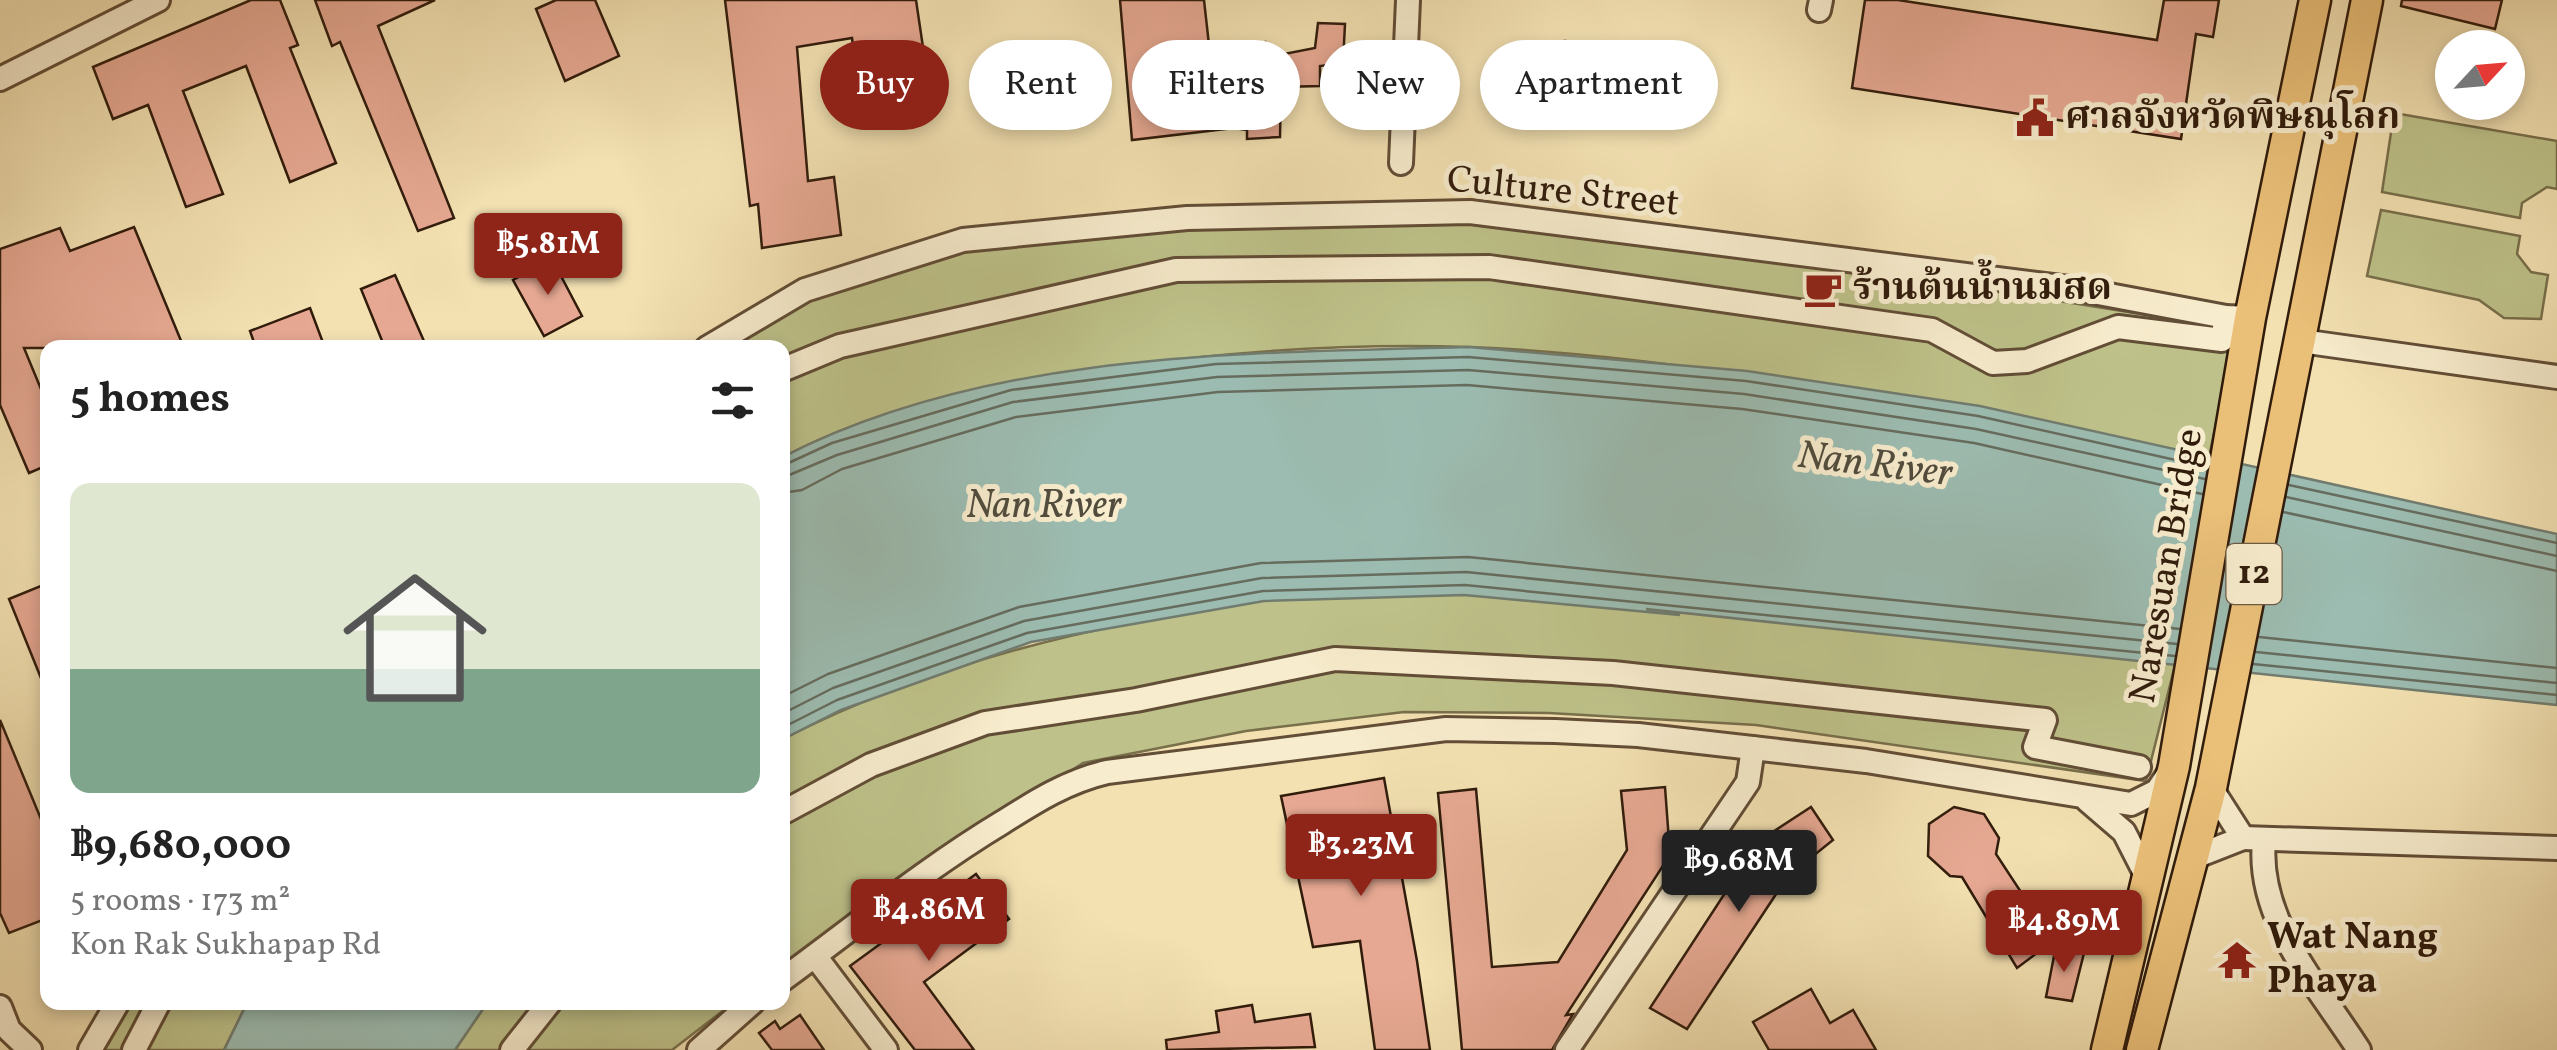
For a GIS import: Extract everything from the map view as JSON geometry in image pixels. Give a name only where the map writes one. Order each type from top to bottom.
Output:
[{"type":"main road","name":"12","points":[[2238,318],[2315,0]]},
{"type":"main road","name":"12","points":[[2142,1050],[2211,788],[2367,0]]},
{"type":"main road","name":"Naresuan Bridge","points":[[2167,780],[2243,364],[2238,318]]},
{"type":"main road","name":"12","points":[[2107,1050],[2167,780]]},
{"type":"street","points":[[0,78],[158,0]]},
{"type":"street","points":[[1401,162],[1408,0]]},
{"type":"street","name":"Culture Street","points":[[721,340],[805,290],[962,240],[1132,221],[1470,212],[2077,288],[2238,318]]},
{"type":"street","points":[[790,367],[840,346],[1176,270],[1489,267],[1932,330],[1993,363],[2027,361],[2118,327],[2222,340],[2238,318]]},
{"type":"street","points":[[2299,350],[2557,377]]},
{"type":"street","points":[[790,809],[871,765],[985,723],[1136,700],[1335,659],[1613,673],[2045,720],[2035,746],[2139,767]]},
{"type":"street","points":[[790,974],[928,868],[1037,800],[1079,778],[1107,772],[1446,729],[1638,735],[1866,761],[2132,804],[2167,780]]},
{"type":"street","points":[[1567,1050],[1748,782],[1754,748]]},
{"type":"street","points":[[2211,788],[2254,840],[2277,921],[2359,1050]]},
{"type":"street","points":[[2085,799],[2124,832],[2147,877]]},
{"type":"street","points":[[2192,858],[2254,840],[2462,842],[2557,848]]},
{"type":"street","points":[[815,956],[886,1050]]},
{"type":"street","points":[[0,1007],[9,1030],[30,1050]]},
{"type":"street","points":[[90,1050],[113,1010]]},
{"type":"street","points":[[134,1050],[155,1010]]},
{"type":"street","points":[[512,1050],[544,1010]]},
{"type":"street","points":[[698,1050],[744,1010]]},
{"type":"green space","points":[[2394,113],[2557,141],[2557,189],[2547,187],[2522,203],[2520,218],[2382,192]]},
{"type":"green space","points":[[2381,210],[2520,236],[2517,254],[2531,272],[2548,275],[2541,319],[2504,318],[2479,300],[2367,276]]},
{"type":"green space","points":[[1470,212],[2236,329],[2209,457],[1748,375],[1562,353],[1427,346],[1253,352],[1036,379],[906,408],[790,454],[790,340],[721,340],[805,290],[978,238]]},
{"type":"green space","points":[[1495,592],[2179,649],[2146,781],[1756,725],[1549,713],[1404,712],[1246,731],[1083,763],[881,893],[790,961],[790,736],[897,689],[1015,650],[1198,610],[1348,595]]},
{"type":"green space","points":[[114,1010],[244,1010],[224,1050],[90,1050]]},
{"type":"green space","points":[[482,1010],[724,1010],[672,1050],[455,1050]]},
{"type":"water","name":"Nan River","points":[[1469,347],[1747,371],[1980,406],[2557,534],[2557,705],[1646,609],[1680,615],[1464,595],[1264,601],[1031,642],[841,710],[790,736],[790,454],[862,422],[945,396],[1031,377],[1118,364],[1295,352]]},
{"type":"water","points":[[243,1010],[482,1010],[455,1050],[224,1050]]},
{"type":"building","points":[[251,0],[280,0],[298,45],[290,48],[336,163],[290,182],[246,66],[183,91],[223,194],[186,207],[148,105],[113,119],[93,67]]},
{"type":"building","points":[[315,0],[435,0],[378,26],[454,218],[418,231],[340,42],[332,46]]},
{"type":"building","points":[[556,0],[595,0],[619,56],[565,81],[536,9]]},
{"type":"building","points":[[725,0],[916,0],[922,40],[852,38],[820,40],[820,43],[797,47],[808,181],[834,177],[841,235],[762,248],[758,204],[750,206]]},
{"type":"building","points":[[1120,0],[1204,0],[1208,40],[1132,40],[1132,130],[1217,130],[1132,140]]},
{"type":"building","points":[[1865,0],[1898,0],[2157,40],[2164,0],[2219,0],[2213,37],[2196,34],[2181,139],[1852,88]]},
{"type":"building","points":[[2402,0],[2502,0],[2495,29],[2401,6]]},
{"type":"building","points":[[1318,23],[1345,24],[1344,40],[1320,40],[1320,86],[1300,87],[1300,51],[1315,48]]},
{"type":"building","points":[[1247,130],[1280,130],[1280,137],[1247,139]]},
{"type":"building","points":[[134,227],[181,340],[40,340],[40,348],[24,348],[40,387],[40,468],[29,473],[0,405],[0,249],[60,228],[70,251]]},
{"type":"building","points":[[552,259],[582,316],[544,336],[513,280]]},
{"type":"building","points":[[395,275],[423,340],[382,340],[361,289]]},
{"type":"building","points":[[310,308],[322,340],[253,340],[250,331]]},
{"type":"building","points":[[40,586],[40,676],[9,599]]},
{"type":"building","points":[[0,720],[40,817],[40,921],[9,933],[0,913]]},
{"type":"building","points":[[1384,778],[1430,1050],[1375,1050],[1360,941],[1313,947],[1281,796]]},
{"type":"building","points":[[1665,787],[1670,855],[1566,1015],[1573,1014],[1552,1050],[1462,1050],[1438,793],[1476,789],[1492,967],[1558,962],[1627,850],[1621,791]]},
{"type":"building","points":[[1811,807],[1833,840],[1788,876],[1687,1029],[1650,1008],[1759,841]]},
{"type":"building","points":[[1954,807],[1984,814],[1999,838],[1996,854],[2053,941],[2017,968],[1962,877],[1950,876],[1928,856],[1929,824]]},
{"type":"building","points":[[976,874],[1009,919],[924,982],[974,1050],[915,1050],[850,966]]},
{"type":"building","points":[[2055,951],[2084,953],[2072,1001],[2046,997]]},
{"type":"building","points":[[1811,989],[1830,1023],[1853,1010],[1876,1050],[1769,1050],[1753,1022]]},
{"type":"building","points":[[1252,1005],[1255,1022],[1310,1014],[1315,1047],[1167,1050],[1166,1040],[1219,1032],[1216,1011]]},
{"type":"building","points":[[800,1015],[824,1050],[772,1050],[759,1033],[775,1021],[780,1029]]},
{"type":"place","name":"ศาลจังหวัดพิษณุโลก","points":[[2035,118]]},
{"type":"place","name":"ร้านต้นน้ำนมสด","points":[[1823,289]]},
{"type":"place","name":"Wat Nang Phaya","points":[[2237,960]]}]
